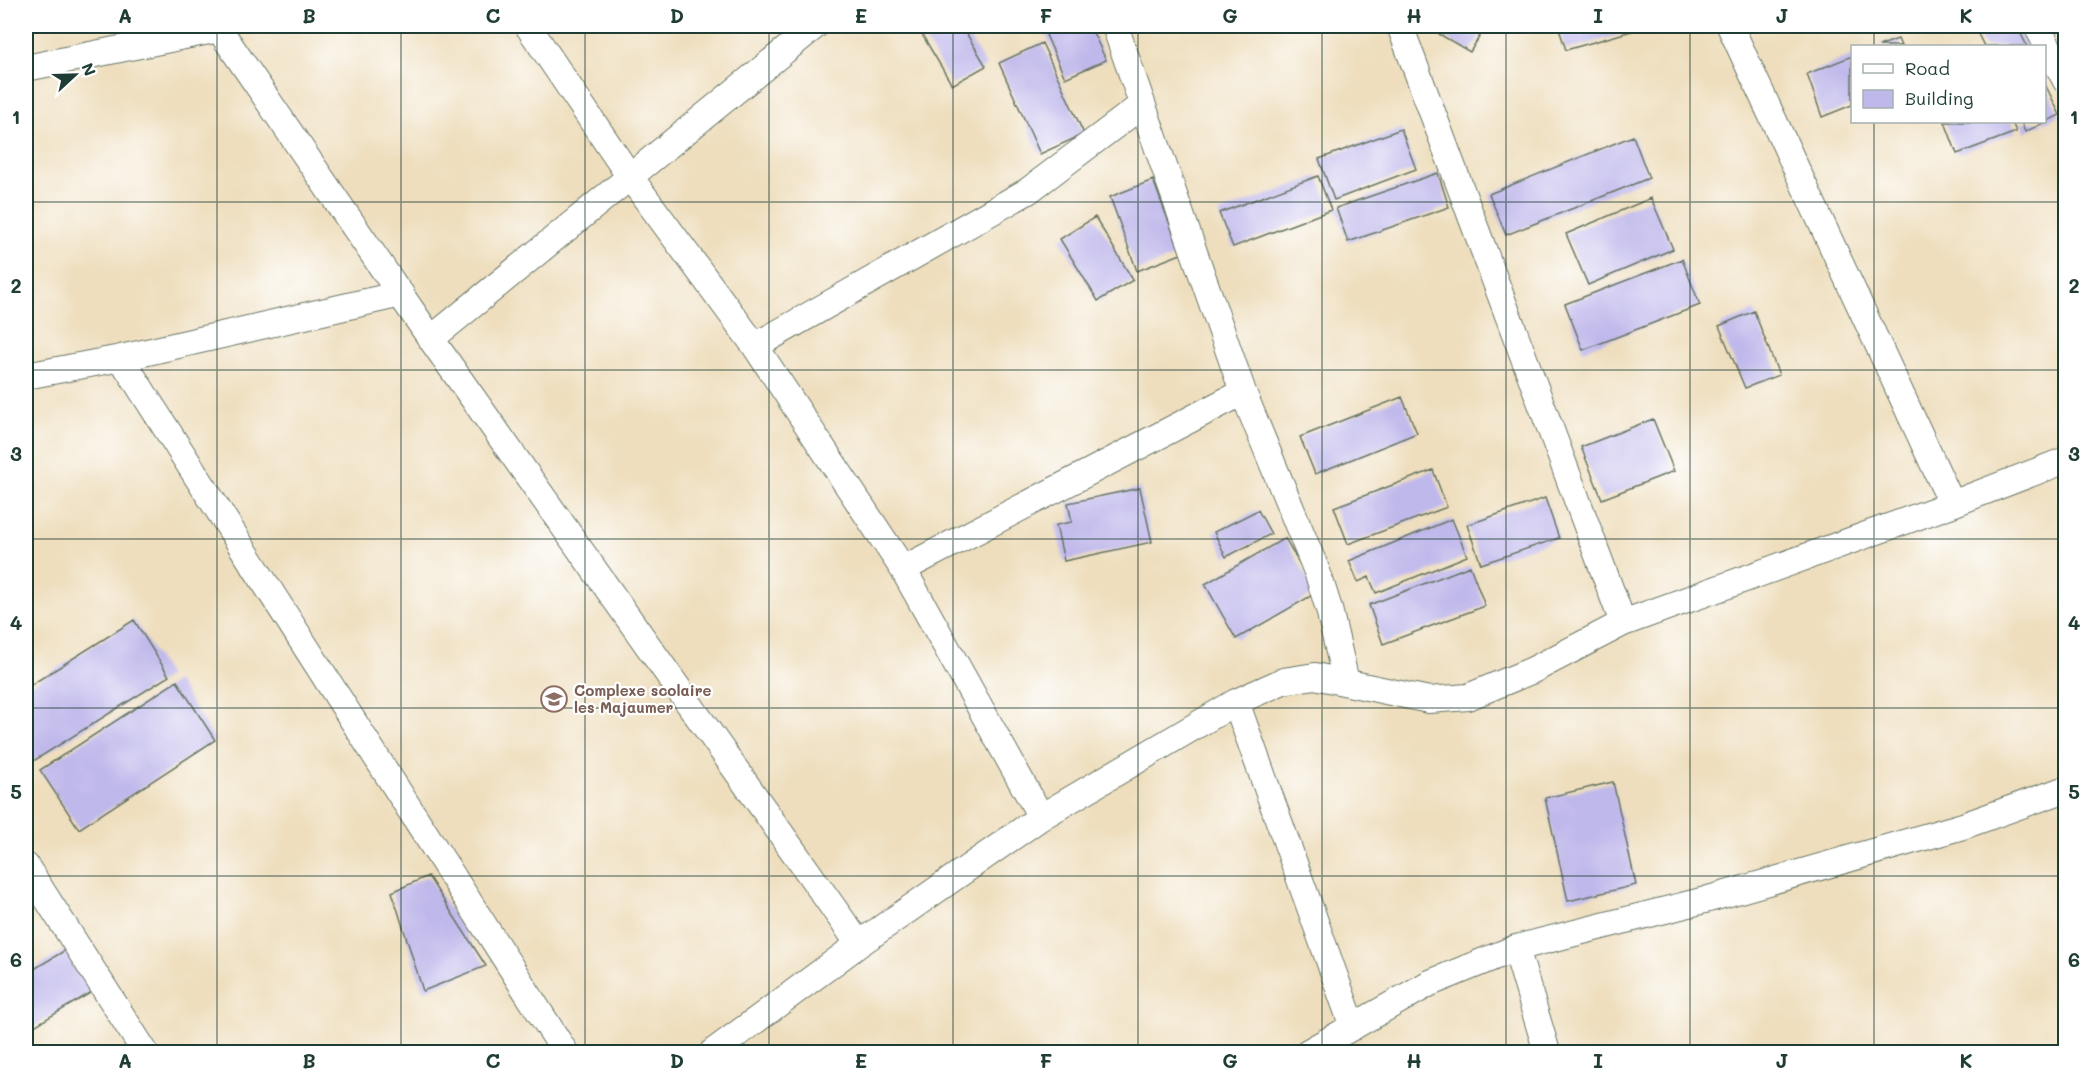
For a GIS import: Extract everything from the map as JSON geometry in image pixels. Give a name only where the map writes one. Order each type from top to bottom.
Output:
[{"type":"street","points":[[528,26],[630,177],[755,346],[903,569],[1041,817]]},
{"type":"street","points":[[431,339],[815,26]]},
{"type":"street","points":[[1115,26],[1243,392],[1318,574],[1346,682]]},
{"type":"street","points":[[1400,26],[1623,623]]},
{"type":"street","points":[[1730,26],[1952,504]]},
{"type":"street","points":[[2037,26],[2066,81]]},
{"type":"street","points":[[26,68],[218,27],[431,339],[859,944]]},
{"type":"street","points":[[755,346],[1028,191],[1142,105]]},
{"type":"street","points":[[26,376],[121,358],[401,294]]},
{"type":"street","points":[[121,358],[565,1053]]},
{"type":"street","points":[[903,569],[1243,392]]},
{"type":"street","points":[[713,1053],[859,944],[1041,817],[1236,702],[1283,681],[1315,676],[1429,700],[1468,697],[1533,670],[1623,623],[1952,504],[2066,460]]},
{"type":"street","points":[[1236,702],[1353,1027]]},
{"type":"street","points":[[1308,1053],[1430,983],[1516,948],[1705,900],[1963,826],[2066,789]]},
{"type":"street","points":[[26,866],[145,1053]]},
{"type":"street","points":[[1516,948],[1546,1053]]},
{"type":"building","points":[[917,26],[962,26],[986,66],[952,85]]},
{"type":"building","points":[[1090,26],[1106,60],[1065,78],[1043,28]]},
{"type":"building","points":[[1444,26],[1486,26],[1470,52],[1439,34]]},
{"type":"building","points":[[1558,26],[1649,26],[1566,50]]},
{"type":"building","points":[[1974,26],[2017,26],[2026,45],[1984,45]]},
{"type":"building","points":[[1898,39],[1901,45],[1882,45]]},
{"type":"building","points":[[1042,43],[1084,134],[1040,154],[999,63]]},
{"type":"building","points":[[1851,56],[1851,105],[1822,117],[1807,74]]},
{"type":"building","points":[[2046,86],[2060,115],[2046,122]]},
{"type":"building","points":[[1945,123],[2012,123],[2016,132],[1957,154]]},
{"type":"building","points":[[2021,123],[2044,123],[2025,132]]},
{"type":"building","points":[[1401,129],[1416,169],[1334,200],[1319,159]]},
{"type":"building","points":[[1633,136],[1649,178],[1506,235],[1489,194]]},
{"type":"building","points":[[1438,173],[1449,207],[1348,242],[1336,208]]},
{"type":"building","points":[[1318,176],[1331,210],[1233,247],[1219,213]]},
{"type":"building","points":[[1153,180],[1181,254],[1137,271],[1110,197]]},
{"type":"building","points":[[1651,198],[1673,249],[1588,285],[1566,234]]},
{"type":"building","points":[[1095,217],[1133,280],[1098,301],[1060,239]]},
{"type":"building","points":[[1682,259],[1700,305],[1583,350],[1565,304]]},
{"type":"building","points":[[1754,311],[1779,375],[1745,388],[1719,326]]},
{"type":"building","points":[[1402,397],[1417,433],[1315,474],[1300,437]]},
{"type":"building","points":[[1653,419],[1674,471],[1602,499],[1581,447]]},
{"type":"building","points":[[1433,470],[1447,507],[1348,544],[1334,507]]},
{"type":"building","points":[[1140,488],[1152,542],[1064,561],[1056,525],[1072,522],[1068,503]]},
{"type":"building","points":[[1545,498],[1559,538],[1481,564],[1467,525]]},
{"type":"building","points":[[1258,510],[1271,534],[1226,557],[1214,532]]},
{"type":"building","points":[[1452,519],[1467,556],[1376,593],[1369,577],[1358,582],[1349,561]]},
{"type":"building","points":[[1285,538],[1316,593],[1236,639],[1205,584]]},
{"type":"building","points":[[1470,566],[1485,606],[1383,644],[1369,605]]},
{"type":"building","points":[[134,620],[169,676],[32,762],[26,753],[26,688]]},
{"type":"building","points":[[177,681],[215,740],[79,829],[40,770]]},
{"type":"building","points":[[1613,782],[1636,885],[1568,901],[1545,798]]},
{"type":"building","points":[[428,876],[486,966],[423,991],[392,892]]},
{"type":"building","points":[[72,946],[97,989],[26,1031],[26,974]]},
{"type":"place","name":"Complexe scolaire les Majaumer","points":[[554,699]]}]
